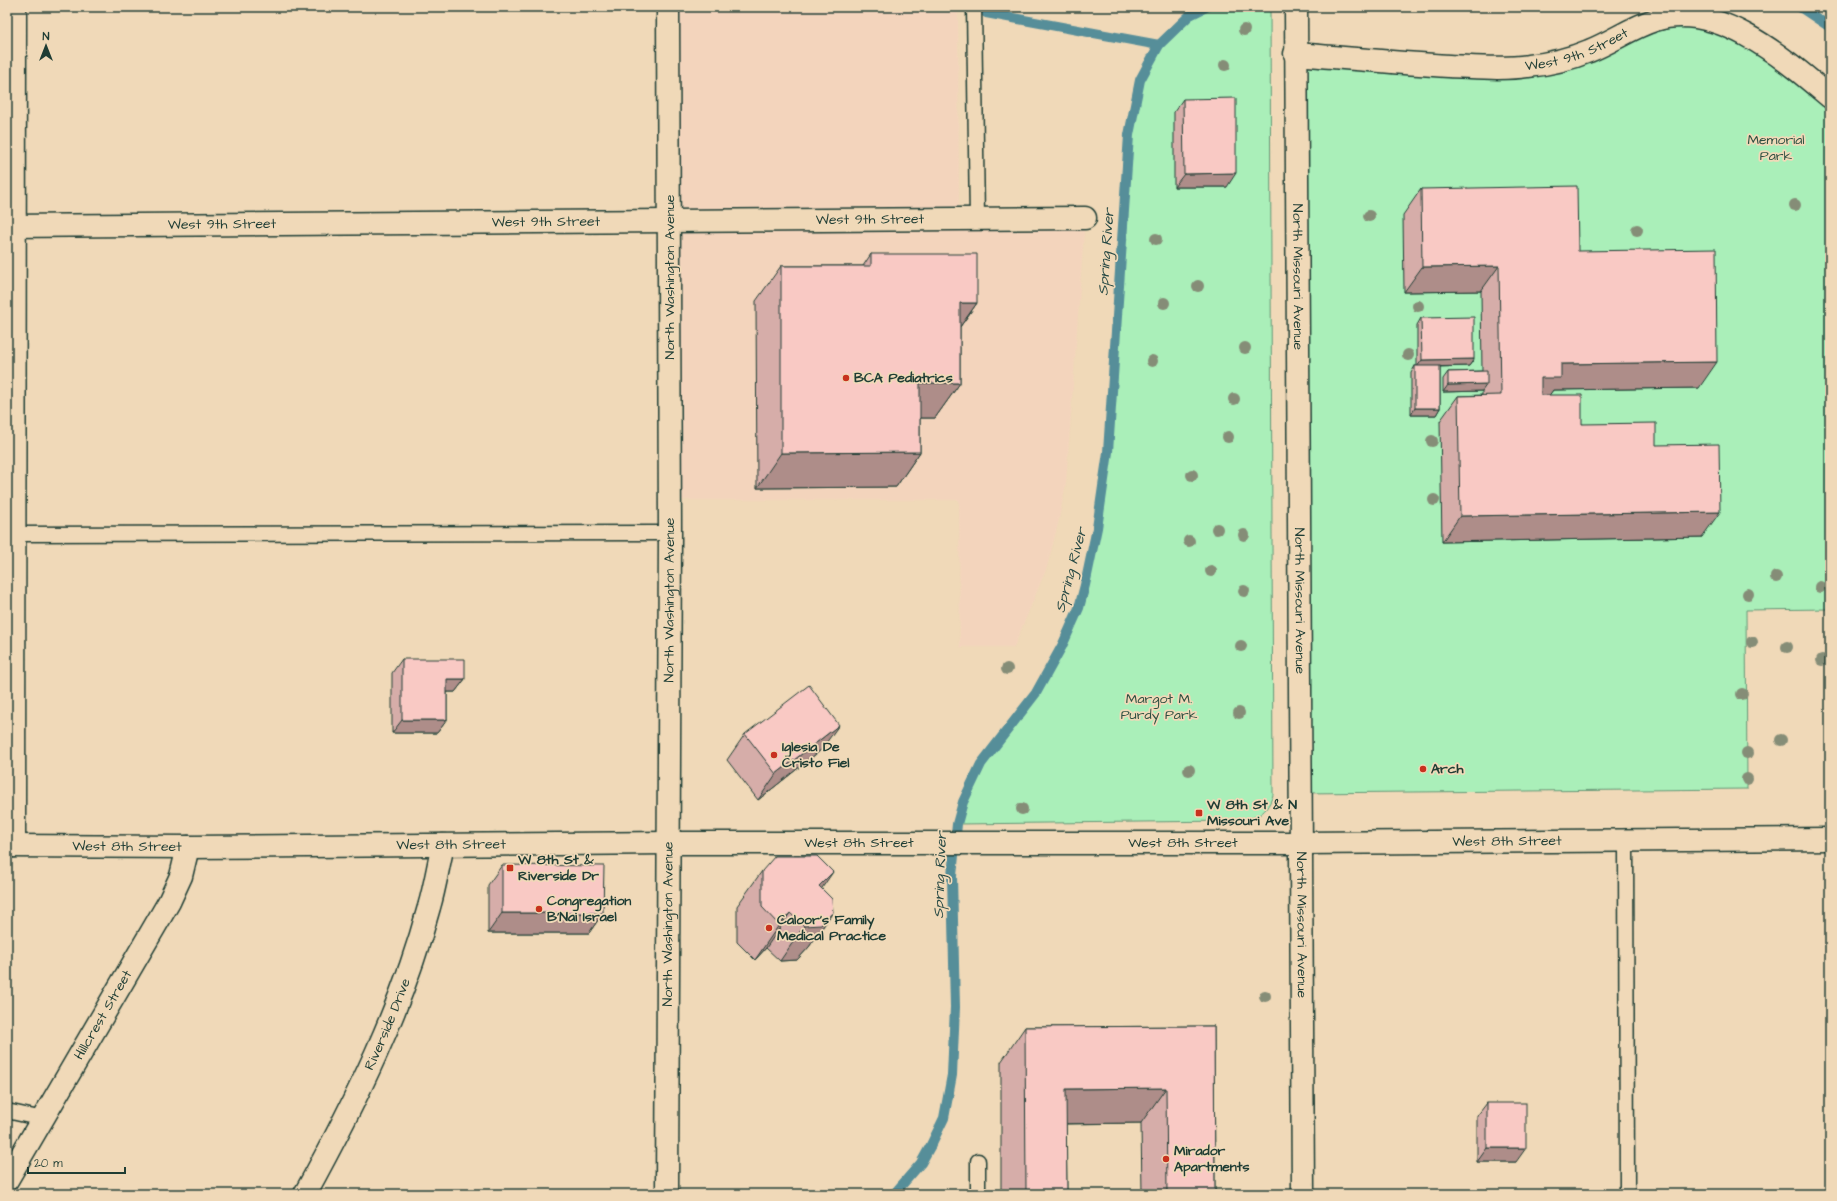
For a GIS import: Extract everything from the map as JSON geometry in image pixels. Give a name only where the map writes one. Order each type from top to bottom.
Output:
[{"type":"street","points":[[10,846],[11,226],[15,7]]},
{"type":"street","name":"North Washington Avenue","points":[[667,1194],[670,533],[668,7]]},
{"type":"street","name":"North Missouri Avenue","points":[[1296,10],[1295,54],[1302,843],[1303,1194]]},
{"type":"street","name":"West 9th Street","points":[[1295,54],[1482,68],[1528,66],[1558,61],[1589,51],[1655,20],[1677,15],[1693,16],[1724,25],[1752,38],[1780,56],[1830,97]]},
{"type":"street","name":"West 9th Street","points":[[11,226],[1085,218]]},
{"type":"street","name":"West 8th Street","points":[[10,846],[669,843],[1302,843],[1830,839]]},
{"type":"street","name":"Riverside Drive","points":[[305,1194],[363,1084],[389,1024],[415,952],[429,907],[443,845]]},
{"type":"street","name":"Hillcrest Street","points":[[7,1180],[169,902],[181,876],[188,846]]},
{"type":"lane","points":[[974,7],[977,218]]},
{"type":"lane","points":[[11,534],[670,533]]},
{"type":"lane","points":[[1626,841],[1627,1194]]},
{"type":"lane","points":[[7,1111],[43,1119]]},
{"type":"lane","points":[[978,1160],[978,1194]]},
{"type":"shaded area","points":[[958,9],[959,218],[1085,218],[1066,483],[1058,524],[1047,567],[1014,647],[960,647],[959,500],[670,500],[668,11]]},
{"type":"green space","name":"Margot M. Purdy Park","points":[[1206,7],[1270,7],[1273,795],[1270,803],[1258,816],[1232,821],[957,824],[963,802],[981,764],[1036,693],[1062,646],[1079,608],[1098,528],[1108,452],[1129,135],[1140,80],[1159,45],[1190,15]]},
{"type":"green space","name":"Memorial Park","points":[[1693,16],[1830,97],[1830,609],[1746,610],[1747,789],[1301,793],[1295,54],[1513,67]]},
{"type":"building","points":[[1236,98],[1236,173],[1184,174],[1183,99]]},
{"type":"building","points":[[1577,186],[1578,251],[1716,249],[1717,362],[1561,364],[1561,378],[1541,378],[1541,395],[1582,395],[1582,424],[1656,423],[1656,445],[1719,444],[1720,512],[1460,516],[1458,396],[1501,395],[1499,266],[1422,267],[1421,189]]},
{"type":"building","name":"BCA Pediatrics","points":[[871,254],[977,254],[977,303],[960,303],[960,383],[920,383],[920,452],[781,453],[781,266],[871,266]]},
{"type":"building","points":[[1474,317],[1474,359],[1422,360],[1421,318]]},
{"type":"building","points":[[1415,366],[1440,366],[1440,408],[1415,408]]},
{"type":"building","points":[[1487,371],[1487,384],[1448,385],[1448,372]]},
{"type":"building","points":[[402,659],[465,659],[465,679],[447,679],[447,720],[402,720]]},
{"type":"building","points":[[809,685],[839,725],[776,774],[745,734]]},
{"type":"building","points":[[775,856],[817,856],[833,872],[819,886],[832,899],[833,912],[821,925],[804,926],[790,913],[779,925],[762,907],[762,871]]},
{"type":"building","points":[[502,865],[604,866],[603,913],[502,913]]},
{"type":"building","points":[[1214,1026],[1215,1194],[1167,1194],[1166,1088],[1066,1089],[1067,1194],[1026,1194],[1025,1027]]},
{"type":"building","points":[[1487,1103],[1526,1103],[1526,1148],[1487,1148]]},
{"type":"waterway","name":"Spring River","points":[[894,1194],[921,1163],[931,1145],[944,1118],[952,1075],[955,1007],[952,876],[957,824],[963,802],[981,764],[1036,693],[1062,646],[1079,608],[1085,585],[1097,528],[1108,452],[1129,135],[1140,80],[1159,45],[1190,15],[1206,7]]},
{"type":"waterway","name":"Spring River","points":[[1800,7],[1830,27]]},
{"type":"waterway","points":[[986,13],[1159,45]]},
{"type":"place","name":"BCA Pediatrics","points":[[846,378]]},
{"type":"place","name":"Iglesia De Cristo Fiel","points":[[774,755]]},
{"type":"place","name":"Arch","points":[[1423,769]]},
{"type":"place","name":"W 8th St & N Missouri Ave","points":[[1199,813]]},
{"type":"place","name":"W 8th St & Riverside Dr","points":[[510,868]]},
{"type":"place","name":"Congregation B'Nai Israel","points":[[539,909]]},
{"type":"place","name":"Caloor's Family Medical Practice","points":[[769,928]]},
{"type":"place","name":"Mirador Apartments","points":[[1166,1159]]}]
